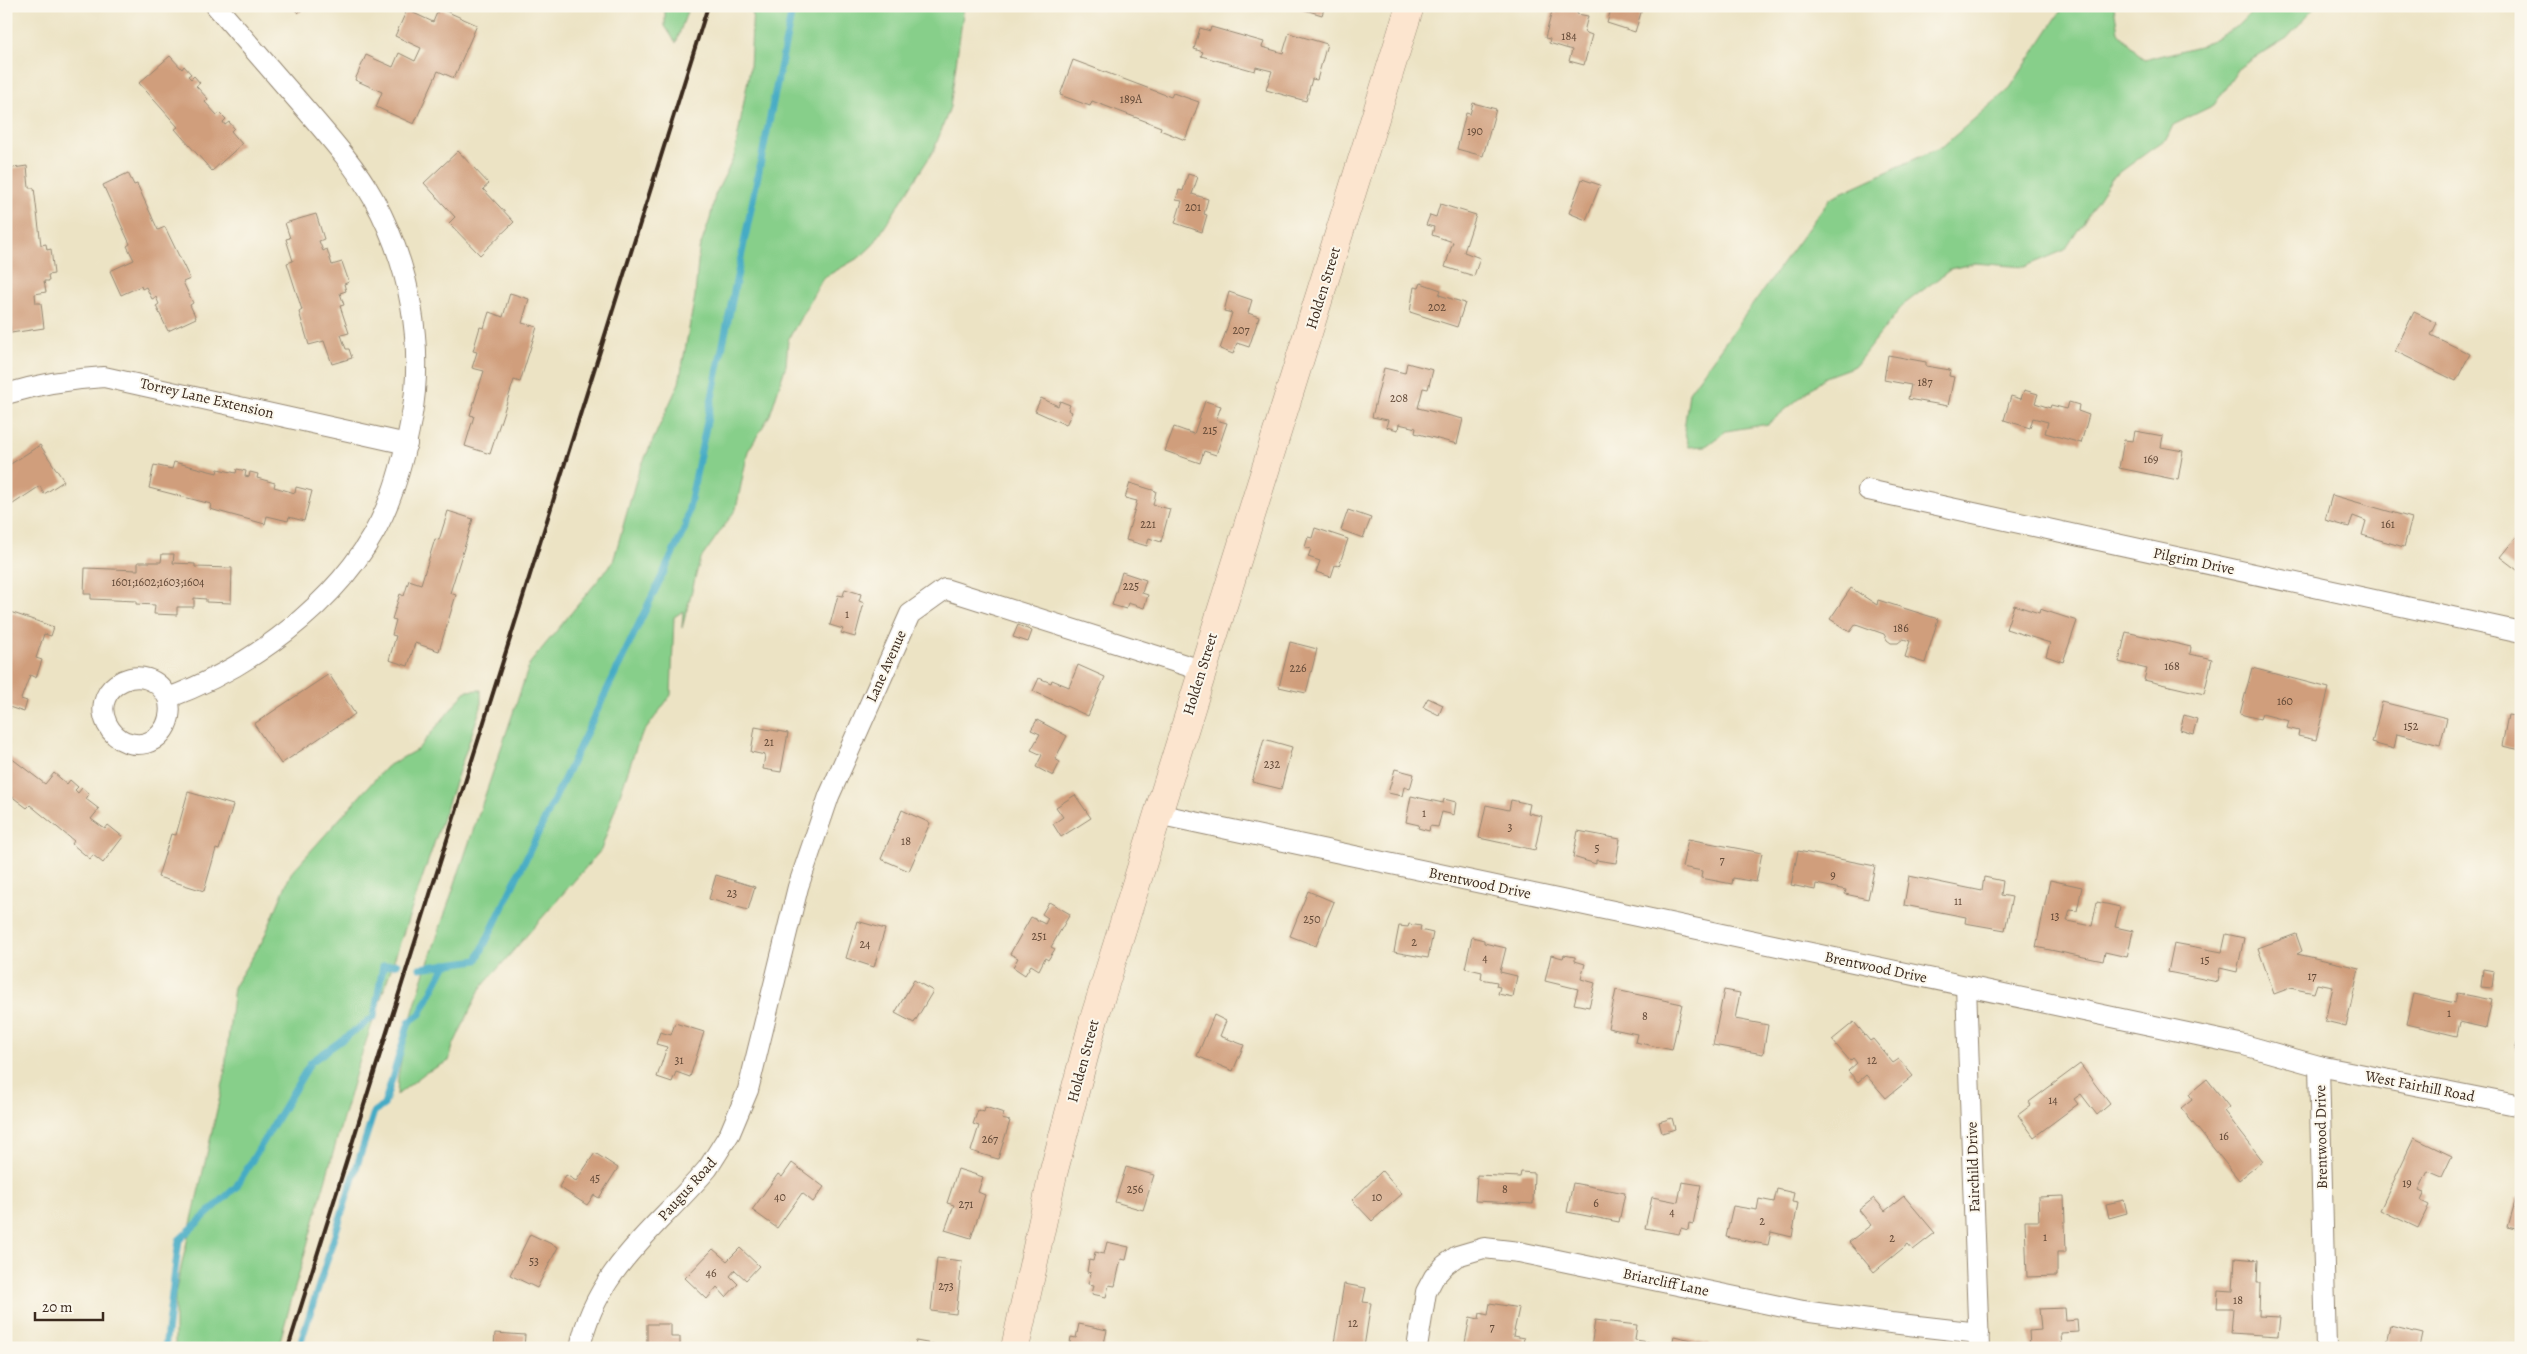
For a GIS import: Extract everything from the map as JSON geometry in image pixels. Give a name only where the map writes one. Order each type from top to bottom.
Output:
[{"type":"main road","name":"Holden Street","points":[[1015,1348],[1053,1174],[1089,1037],[1201,670],[1292,391],[1410,6]]},
{"type":"street","points":[[168,698],[228,672],[258,652],[309,612],[354,562],[381,519],[391,497],[407,444],[415,399],[416,370],[412,305],[405,276],[386,225],[373,198],[358,173],[294,95],[216,6]]},
{"type":"street","name":"Torrey Lane Extension","points":[[6,394],[61,380],[104,377],[407,444]]},
{"type":"street","name":"Pilgrim Drive","points":[[1868,490],[2521,632]]},
{"type":"street","name":"Lane Avenue","points":[[766,1014],[798,887],[829,796],[910,614],[945,589],[1201,670]]},
{"type":"street","name":"Brentwood Drive","points":[[1157,814],[2244,1046],[2319,1066],[2326,1348]]},
{"type":"street","name":"Fairchild Drive","points":[[1966,986],[1979,1340]]},
{"type":"street","name":"Paugus Road","points":[[580,1348],[589,1314],[614,1269],[708,1168],[730,1133],[748,1090],[766,1014]]},
{"type":"street","name":"West Fairhill Road","points":[[2319,1066],[2521,1106]]},
{"type":"street","name":"Briarcliff Lane","points":[[1417,1348],[1426,1292],[1434,1277],[1457,1256],[1484,1248],[1519,1252],[1803,1310],[1891,1323],[1979,1340]]},
{"type":"green space","points":[[665,6],[689,6],[676,43],[665,26]]},
{"type":"green space","points":[[753,6],[964,6],[950,107],[934,150],[873,245],[860,257],[823,278],[788,340],[786,365],[770,415],[748,451],[736,509],[700,560],[682,628],[683,611],[674,617],[671,695],[639,739],[601,850],[480,989],[453,1046],[449,1061],[425,1073],[397,1095],[398,1076],[405,1039],[423,978],[530,663],[613,562],[638,473],[679,383],[695,296],[699,250],[710,219],[715,195],[734,157],[750,68]]},
{"type":"green space","points":[[2064,6],[2114,6],[2118,32],[2144,60],[2203,45],[2235,28],[2258,6],[2316,6],[2287,38],[2240,67],[2214,105],[2173,125],[2167,138],[2112,178],[2065,250],[2024,267],[1975,263],[1951,269],[1903,305],[1855,366],[1825,377],[1768,424],[1726,431],[1706,446],[1689,447],[1684,430],[1689,392],[1830,198],[1943,146],[2010,88]]},
{"type":"green space","points":[[481,690],[481,707],[358,1065],[278,1348],[175,1348],[175,1294],[224,1079],[234,986],[263,940],[291,873],[386,767],[418,749],[466,691]]},
{"type":"building","points":[[292,6],[312,6],[308,10],[305,7],[298,13]]},
{"type":"building","points":[[1292,6],[1325,6],[1322,15]]},
{"type":"building","points":[[1559,6],[1579,6],[1577,14],[1588,16],[1584,32],[1592,35],[1584,65],[1569,61],[1572,50],[1549,43],[1550,39],[1545,38],[1552,11],[1557,13]]},
{"type":"building","points":[[1612,6],[1643,6],[1635,32],[1607,23]]},
{"type":"building","points":[[439,8],[477,25],[454,78],[438,71],[414,124],[376,107],[382,92],[355,80],[366,55],[393,67],[399,53],[415,61],[421,48],[395,36],[407,10],[433,22]]},
{"type":"building","points":[[1211,27],[1264,42],[1262,47],[1283,53],[1289,33],[1327,44],[1317,80],[1312,79],[1306,101],[1266,90],[1272,71],[1256,67],[1255,71],[1201,56],[1203,52],[1194,49],[1200,28],[1210,31]]},
{"type":"building","points":[[170,56],[182,69],[184,66],[191,74],[188,76],[191,79],[194,76],[200,83],[196,86],[208,99],[205,102],[217,115],[220,113],[226,119],[223,122],[225,125],[229,122],[234,128],[231,131],[242,144],[212,171],[175,129],[178,127],[139,83]]},
{"type":"building","points":[[1073,60],[1171,97],[1173,93],[1199,102],[1185,140],[1160,130],[1161,127],[1092,101],[1090,106],[1060,95]]},
{"type":"building","points":[[1473,103],[1496,109],[1483,156],[1457,149],[1466,113],[1470,114]]},
{"type":"building","points":[[458,151],[489,184],[483,189],[514,222],[480,255],[449,223],[455,217],[424,183]]},
{"type":"building","points":[[27,166],[29,188],[34,188],[41,245],[46,244],[47,250],[51,249],[54,274],[48,275],[49,281],[44,281],[46,292],[35,294],[36,303],[41,303],[44,328],[11,333],[6,299],[6,169]]},
{"type":"building","points":[[128,173],[134,185],[137,184],[158,230],[165,227],[190,279],[183,282],[193,303],[190,305],[196,318],[168,331],[156,306],[159,304],[156,297],[152,299],[146,287],[142,289],[141,286],[121,295],[110,271],[134,260],[127,246],[130,244],[103,185]]},
{"type":"building","points":[[1188,174],[1198,177],[1192,194],[1208,199],[1204,214],[1207,215],[1202,232],[1175,223],[1182,201],[1176,200],[1179,190],[1183,191]]},
{"type":"building","points":[[1582,179],[1600,185],[1586,220],[1569,213]]},
{"type":"building","points":[[1440,204],[1476,215],[1464,252],[1480,258],[1474,276],[1445,267],[1453,242],[1432,235],[1434,227],[1426,225],[1430,215],[1436,217]]},
{"type":"building","points":[[316,214],[324,239],[319,241],[323,251],[327,249],[332,265],[342,262],[349,282],[344,284],[346,291],[340,293],[344,305],[340,306],[349,333],[341,335],[346,349],[349,349],[352,358],[332,364],[324,341],[309,345],[299,312],[302,310],[287,263],[293,261],[286,239],[290,238],[285,223]]},
{"type":"building","points":[[1421,283],[1441,290],[1439,295],[1465,303],[1457,327],[1410,312],[1414,287],[1419,288]]},
{"type":"building","points":[[1229,292],[1252,300],[1248,313],[1259,317],[1249,347],[1237,343],[1233,354],[1220,349],[1232,313],[1224,311]]},
{"type":"building","points":[[510,293],[529,299],[522,323],[537,327],[520,382],[514,380],[490,454],[465,446],[474,416],[470,415],[484,371],[472,368],[477,352],[473,351],[480,327],[484,328],[489,312],[503,317]]},
{"type":"building","points":[[2414,312],[2437,323],[2431,335],[2470,354],[2456,381],[2395,351]]},
{"type":"building","points":[[1888,355],[1926,362],[1926,366],[1950,370],[1949,376],[1954,377],[1948,406],[1908,399],[1911,385],[1884,380]]},
{"type":"building","points":[[1407,363],[1433,370],[1428,389],[1423,388],[1418,408],[1463,419],[1457,444],[1415,433],[1416,428],[1399,424],[1398,430],[1386,427],[1388,420],[1372,417],[1384,368],[1405,373]]},
{"type":"building","points":[[2024,390],[2038,394],[2035,403],[2050,408],[2051,405],[2067,409],[2069,402],[2079,405],[2078,411],[2089,415],[2081,443],[2045,433],[2048,422],[2033,418],[2030,428],[2004,420],[2011,396],[2021,399]]},
{"type":"building","points":[[1041,398],[1058,406],[1060,401],[1070,405],[1068,410],[1072,412],[1066,425],[1035,411]]},
{"type":"building","points":[[1205,401],[1221,406],[1216,420],[1227,423],[1216,455],[1204,451],[1200,463],[1165,451],[1174,427],[1194,434]]},
{"type":"building","points":[[2135,431],[2163,436],[2161,447],[2183,451],[2178,480],[2119,468],[2124,440],[2133,441]]},
{"type":"building","points":[[40,445],[64,481],[44,494],[40,486],[7,508],[9,510],[6,512],[6,467]]},
{"type":"building","points":[[174,462],[217,473],[218,469],[236,473],[237,469],[246,471],[245,476],[249,477],[250,472],[258,474],[257,478],[275,483],[274,487],[295,493],[296,487],[312,491],[304,521],[289,517],[288,521],[267,516],[265,524],[210,509],[211,504],[149,488],[154,465],[172,469]]},
{"type":"building","points":[[1130,483],[1156,491],[1153,505],[1170,509],[1161,542],[1149,538],[1147,546],[1126,540],[1137,501],[1125,498]]},
{"type":"building","points":[[2332,495],[2412,518],[2404,547],[2362,535],[2366,521],[2353,516],[2349,527],[2325,520]]},
{"type":"building","points":[[1348,510],[1371,518],[1363,538],[1341,530]]},
{"type":"building","points":[[448,511],[473,519],[450,593],[456,595],[439,651],[415,643],[408,666],[389,660],[396,636],[392,635],[396,620],[392,619],[400,594],[404,596],[409,580],[421,584],[435,539],[439,540]]},
{"type":"building","points":[[1315,528],[1348,539],[1339,566],[1335,565],[1331,577],[1316,572],[1320,561],[1308,557],[1311,549],[1305,547],[1308,537],[1312,538]]},
{"type":"building","points":[[2521,531],[2521,573],[2500,557]]},
{"type":"building","points":[[162,554],[174,554],[173,563],[195,564],[195,567],[232,568],[231,603],[206,602],[206,599],[194,598],[194,607],[177,607],[177,615],[154,614],[155,605],[136,604],[136,601],[91,599],[91,594],[84,594],[85,568],[138,570],[138,562],[161,562]]},
{"type":"building","points":[[1122,572],[1146,580],[1142,593],[1148,595],[1144,608],[1128,603],[1126,609],[1112,605]]},
{"type":"building","points":[[1851,588],[1877,605],[1878,600],[1938,619],[1925,663],[1905,657],[1910,641],[1903,639],[1898,643],[1891,643],[1884,634],[1856,624],[1850,632],[1830,619]]},
{"type":"building","points":[[845,589],[861,594],[859,601],[864,603],[855,637],[841,633],[843,629],[830,625],[838,595],[843,596]]},
{"type":"building","points":[[2014,605],[2039,613],[2040,609],[2077,621],[2063,662],[2046,656],[2050,643],[2006,629]]},
{"type":"building","points":[[10,612],[54,627],[51,636],[44,634],[36,658],[42,660],[36,678],[30,675],[21,699],[27,701],[24,712],[6,706],[6,624]]},
{"type":"building","points":[[1018,625],[1032,631],[1028,642],[1013,637]]},
{"type":"building","points":[[2126,632],[2191,647],[2190,654],[2212,659],[2204,694],[2144,680],[2147,669],[2119,662]]},
{"type":"building","points":[[1290,642],[1317,649],[1306,693],[1279,687]]},
{"type":"building","points":[[1078,665],[1105,677],[1088,716],[1033,691],[1039,678],[1051,683],[1052,680],[1069,687]]},
{"type":"building","points":[[2252,668],[2329,688],[2316,740],[2298,736],[2299,731],[2287,728],[2289,721],[2262,714],[2260,719],[2240,714]]},
{"type":"building","points":[[329,674],[355,714],[281,764],[254,724]]},
{"type":"building","points":[[1428,698],[1443,705],[1439,715],[1423,707]]},
{"type":"building","points":[[2382,702],[2447,718],[2440,745],[2397,734],[2394,749],[2372,743]]},
{"type":"building","points":[[2184,715],[2197,719],[2193,734],[2180,730]]},
{"type":"building","points":[[2508,715],[2521,717],[2521,750],[2502,746]]},
{"type":"building","points":[[1037,720],[1067,736],[1055,759],[1060,762],[1053,776],[1036,767],[1042,755],[1031,750],[1040,734],[1031,730]]},
{"type":"building","points":[[755,727],[788,733],[781,772],[763,769],[765,755],[751,752]]},
{"type":"building","points":[[1264,739],[1292,747],[1281,789],[1252,782]]},
{"type":"building","points":[[6,754],[45,784],[54,773],[67,784],[70,780],[78,787],[75,790],[78,793],[82,788],[89,794],[86,799],[99,809],[91,819],[105,829],[108,825],[123,837],[103,863],[93,855],[90,859],[72,844],[74,841],[30,805],[27,808],[6,792]]},
{"type":"building","points":[[1395,769],[1414,774],[1410,789],[1404,787],[1402,796],[1388,793]]},
{"type":"building","points":[[188,792],[233,805],[219,850],[216,849],[204,891],[158,877],[171,834],[176,835]]},
{"type":"building","points":[[1075,795],[1091,818],[1061,837],[1053,824],[1063,817],[1056,807]]},
{"type":"building","points":[[1411,796],[1443,803],[1444,799],[1456,802],[1454,815],[1442,812],[1438,827],[1430,826],[1429,831],[1418,828],[1419,825],[1406,822]]},
{"type":"building","points":[[1511,800],[1530,804],[1528,813],[1542,816],[1535,850],[1479,838],[1486,805],[1509,810]]},
{"type":"building","points":[[902,810],[930,823],[909,871],[881,859]]},
{"type":"building","points":[[1578,831],[1620,839],[1616,863],[1596,860],[1596,864],[1573,857]]},
{"type":"building","points":[[1688,839],[1762,853],[1756,882],[1733,878],[1732,884],[1701,878],[1702,871],[1682,867]]},
{"type":"building","points":[[1798,851],[1875,866],[1868,899],[1845,894],[1846,890],[1816,884],[1815,890],[1791,885]]},
{"type":"building","points":[[716,875],[755,887],[748,910],[709,899]]},
{"type":"building","points":[[1909,876],[1982,891],[1984,877],[2003,881],[2001,895],[2012,897],[2005,930],[1965,923],[1966,917],[1904,905]]},
{"type":"building","points":[[2050,880],[2082,887],[2077,911],[2070,910],[2067,921],[2092,926],[2097,902],[2120,907],[2115,927],[2133,931],[2127,957],[2105,952],[2103,961],[2036,947]]},
{"type":"building","points":[[1308,891],[1334,902],[1316,946],[1290,936]]},
{"type":"building","points":[[1049,902],[1070,914],[1051,947],[1055,949],[1048,960],[1045,958],[1039,970],[1031,965],[1025,975],[1013,967],[1018,958],[1010,954],[1031,917],[1045,924],[1048,918],[1042,914]]},
{"type":"building","points":[[857,921],[885,929],[874,967],[846,958]]},
{"type":"building","points":[[1409,924],[1421,926],[1420,930],[1433,933],[1428,958],[1394,952],[1399,926],[1408,927]]},
{"type":"building","points":[[2226,934],[2244,938],[2237,972],[2220,968],[2218,982],[2168,972],[2174,943],[2222,952]]},
{"type":"building","points":[[2296,934],[2302,951],[2297,954],[2359,968],[2346,1026],[2325,1021],[2333,987],[2317,984],[2314,993],[2290,988],[2274,994],[2258,948]]},
{"type":"building","points":[[1472,937],[1484,940],[1484,943],[1506,948],[1500,972],[1517,976],[1513,997],[1498,994],[1500,987],[1496,986],[1497,982],[1481,979],[1482,972],[1465,968]]},
{"type":"building","points":[[1551,955],[1563,958],[1564,955],[1575,957],[1575,961],[1585,964],[1581,979],[1595,983],[1589,1007],[1574,1004],[1578,989],[1545,981]]},
{"type":"building","points":[[2483,969],[2494,971],[2492,988],[2481,987]]},
{"type":"building","points":[[914,980],[933,991],[914,1023],[895,1013]]},
{"type":"building","points":[[1616,990],[1682,1004],[1672,1050],[1635,1042],[1637,1034],[1608,1028]]},
{"type":"building","points":[[1724,990],[1740,993],[1735,1019],[1768,1025],[1763,1054],[1713,1045]]},
{"type":"building","points":[[2457,993],[2492,1000],[2486,1028],[2460,1022],[2457,1036],[2407,1024],[2414,994],[2455,1003]]},
{"type":"building","points":[[1214,1015],[1226,1021],[1220,1036],[1244,1045],[1233,1071],[1197,1056]]},
{"type":"building","points":[[1854,1022],[1870,1041],[1873,1039],[1893,1063],[1899,1059],[1913,1076],[1886,1098],[1866,1075],[1858,1082],[1848,1071],[1857,1063],[1853,1058],[1850,1061],[1832,1040]]},
{"type":"building","points":[[675,1023],[704,1032],[690,1077],[676,1072],[672,1082],[657,1077],[667,1047],[656,1044],[660,1032],[671,1035]]},
{"type":"building","points":[[2521,1031],[2521,1052],[2515,1050]]},
{"type":"building","points":[[2080,1064],[2110,1104],[2097,1115],[2081,1094],[2074,1099],[2078,1104],[2034,1137],[2018,1115],[2031,1105],[2029,1102]]},
{"type":"building","points":[[2207,1079],[2229,1107],[2224,1111],[2263,1161],[2239,1180],[2181,1108],[2192,1099],[2189,1094]]},
{"type":"building","points":[[985,1107],[1004,1113],[1002,1119],[1010,1121],[998,1159],[971,1151],[979,1126],[973,1124],[978,1110],[984,1112]]},
{"type":"building","points":[[1672,1118],[1675,1129],[1662,1133],[1659,1122]]},
{"type":"building","points":[[2414,1138],[2452,1156],[2442,1177],[2428,1171],[2419,1190],[2425,1192],[2421,1201],[2429,1205],[2418,1228],[2380,1210]]},
{"type":"building","points":[[595,1153],[618,1168],[599,1198],[594,1195],[587,1205],[559,1187],[566,1175],[576,1181]]},
{"type":"building","points":[[792,1163],[824,1187],[813,1202],[802,1193],[777,1228],[752,1210],[778,1174],[782,1177]]},
{"type":"building","points":[[1126,1167],[1154,1175],[1143,1210],[1115,1202]]},
{"type":"building","points":[[958,1169],[983,1177],[978,1192],[985,1195],[971,1238],[945,1230],[954,1205],[947,1203]]},
{"type":"building","points":[[1382,1171],[1402,1194],[1372,1221],[1352,1200]]},
{"type":"building","points":[[1521,1172],[1534,1173],[1533,1204],[1475,1201],[1477,1175],[1520,1177]]},
{"type":"building","points":[[1682,1182],[1701,1185],[1693,1224],[1689,1223],[1688,1230],[1681,1228],[1679,1234],[1645,1228],[1652,1197],[1678,1202]]},
{"type":"building","points":[[1573,1183],[1625,1193],[1619,1222],[1567,1212]]},
{"type":"building","points":[[1777,1189],[1794,1193],[1792,1202],[1798,1203],[1792,1237],[1771,1232],[1768,1245],[1726,1237],[1733,1206],[1757,1210],[1759,1199],[1774,1202]]},
{"type":"building","points":[[1904,1196],[1935,1233],[1913,1250],[1908,1244],[1874,1272],[1849,1242],[1871,1225],[1859,1210],[1874,1198],[1885,1211]]},
{"type":"building","points":[[2064,1196],[2066,1252],[2057,1252],[2057,1276],[2027,1277],[2025,1221],[2039,1221],[2038,1197]]},
{"type":"building","points":[[2516,1198],[2521,1199],[2521,1230],[2508,1227]]},
{"type":"building","points":[[2124,1200],[2127,1213],[2109,1218],[2106,1204]]},
{"type":"building","points":[[530,1234],[558,1247],[537,1288],[510,1275]]},
{"type":"building","points":[[1107,1242],[1129,1247],[1126,1260],[1121,1259],[1115,1286],[1109,1285],[1106,1297],[1092,1294],[1094,1285],[1088,1284],[1091,1273],[1087,1272],[1089,1260],[1093,1261],[1095,1252],[1104,1254]]},
{"type":"building","points":[[740,1248],[759,1266],[746,1280],[735,1270],[730,1276],[738,1284],[726,1297],[717,1287],[707,1299],[685,1278],[713,1249],[727,1261]]},
{"type":"building","points":[[937,1258],[962,1261],[956,1314],[931,1311]]},
{"type":"building","points":[[2235,1258],[2258,1260],[2257,1283],[2260,1283],[2259,1316],[2280,1317],[2278,1336],[2231,1333],[2233,1308],[2217,1308],[2218,1290],[2233,1291]]},
{"type":"building","points":[[1344,1284],[1366,1288],[1363,1302],[1371,1303],[1364,1347],[1334,1343]]},
{"type":"building","points":[[1490,1303],[1519,1308],[1513,1336],[1524,1338],[1522,1348],[1464,1348],[1470,1317],[1479,1319],[1480,1313],[1488,1315]]},
{"type":"building","points":[[2065,1308],[2066,1321],[2077,1320],[2078,1332],[2061,1333],[2062,1348],[2030,1348],[2029,1331],[2041,1330],[2039,1309]]},
{"type":"building","points":[[1595,1320],[1637,1325],[1635,1340],[1649,1342],[1648,1348],[1591,1348]]},
{"type":"building","points":[[647,1324],[671,1324],[671,1337],[680,1337],[680,1348],[647,1348]]},
{"type":"building","points":[[1079,1324],[1107,1330],[1103,1348],[1069,1348],[1071,1337],[1076,1338]]},
{"type":"building","points":[[2390,1326],[2423,1334],[2420,1348],[2385,1348]]},
{"type":"building","points":[[495,1333],[525,1335],[524,1348],[494,1348]]},
{"type":"building","points":[[1674,1336],[1710,1344],[1709,1348],[1672,1348]]},
{"type":"building","points":[[916,1341],[943,1346],[943,1348],[907,1348],[908,1344],[915,1346]]},
{"type":"waterway","points":[[420,968],[477,960],[685,528],[793,6]]},
{"type":"waterway","points":[[165,1348],[179,1240],[236,1187],[311,1062],[374,1017],[383,966],[397,964]]},
{"type":"waterway","points":[[299,1348],[374,1112],[384,1105],[409,1022],[420,1014],[446,964]]},
{"type":"railway","points":[[288,1348],[708,6]]}]
